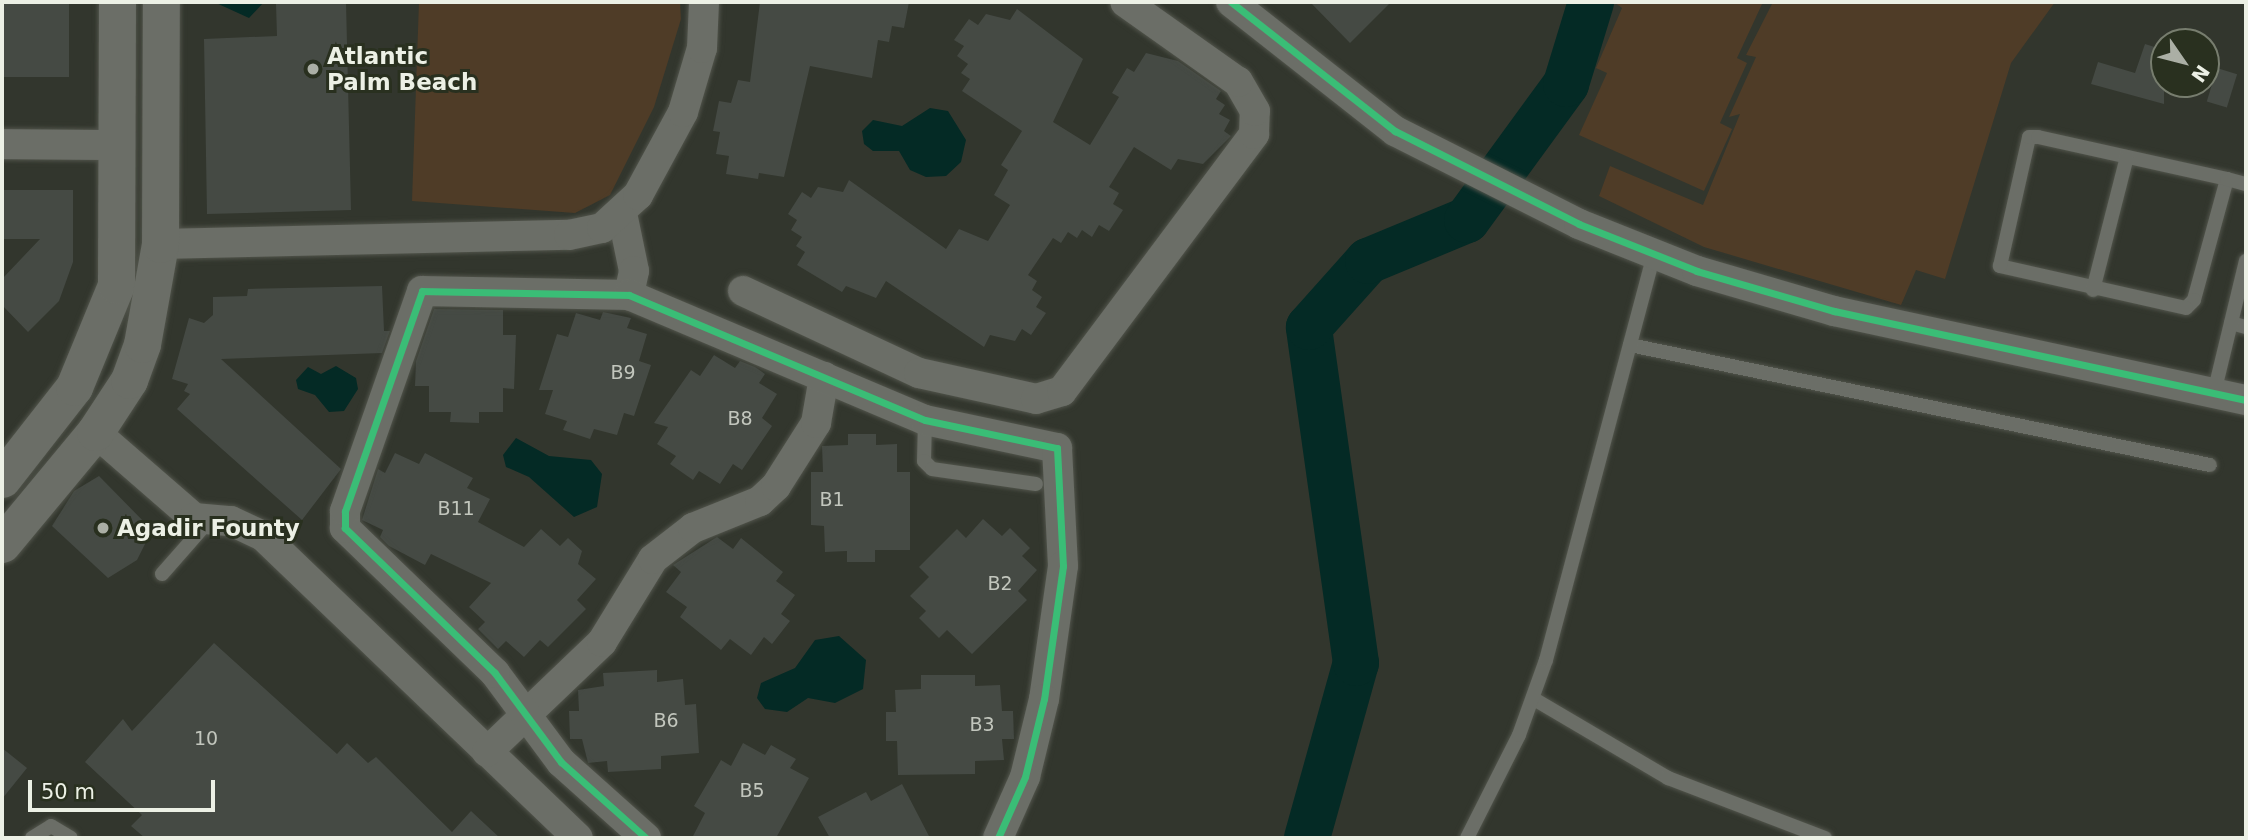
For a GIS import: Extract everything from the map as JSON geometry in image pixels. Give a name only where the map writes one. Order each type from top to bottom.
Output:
[{"type":"street","points":[[2,479],[74,387],[108,315],[120,246],[117,2]]},
{"type":"street","points":[[2,544],[95,432],[134,368],[153,305],[160,244],[161,2]]},
{"type":"street","points":[[160,244],[569,235],[602,228],[622,213],[655,171],[682,112],[702,48],[704,2]]},
{"type":"street","points":[[743,291],[919,373],[1036,399],[1062,391],[1254,134],[1255,111],[1238,82],[1125,2]]},
{"type":"street","points":[[1231,2],[1395,131],[1449,161],[1579,223],[1654,254],[1834,311],[2246,400]]},
{"type":"street","points":[[2,144],[119,145]]},
{"type":"street","points":[[622,213],[634,271],[629,295]]},
{"type":"street","points":[[646,838],[561,762],[495,673],[349,538],[345,511],[422,291],[629,295],[925,420],[1045,442],[1061,455],[1063,566],[1044,699],[1025,777],[998,838]]},
{"type":"street","points":[[487,752],[614,629],[653,559],[692,528],[760,501],[776,486],[816,424],[824,377]]},
{"type":"street","points":[[95,432],[207,523],[231,521],[263,536],[578,838]]},
{"type":"lane","points":[[2227,179],[2190,305],[2176,308],[2000,266],[2021,149],[2034,136],[2227,179],[2246,184]]},
{"type":"lane","points":[[2093,290],[2127,157]]},
{"type":"lane","points":[[1467,838],[1534,699],[1654,254]]},
{"type":"lane","points":[[2214,393],[2246,261]]},
{"type":"lane","points":[[2231,323],[2246,327]]},
{"type":"lane","points":[[1630,345],[2210,464]]},
{"type":"lane","points":[[925,420],[924,461],[932,469],[1036,484]]},
{"type":"lane","points":[[162,574],[207,523]]},
{"type":"lane","points":[[1534,699],[1668,778],[1816,837]]},
{"type":"lane","points":[[32,838],[51,826],[71,838]]},
{"type":"shaded area","points":[[419,2],[680,2],[681,19],[654,107],[610,195],[575,213],[412,201]]},
{"type":"shaded area","points":[[1614,2],[1763,2],[1737,58],[1747,63],[1720,123],[1732,129],[1704,191],[1579,135],[1607,73],[1596,68],[1622,8]]},
{"type":"shaded area","points":[[1773,2],[2055,2],[2011,63],[1945,279],[1916,270],[1901,305],[1704,247],[1599,196],[1610,166],[1703,205],[1740,114],[1729,117],[1756,57],[1746,55]]},
{"type":"water","points":[[214,2],[264,2],[249,18]]},
{"type":"water","points":[[930,108],[948,111],[966,140],[961,162],[946,176],[926,177],[910,170],[899,151],[873,151],[864,144],[862,131],[873,120],[902,126]]},
{"type":"water","points":[[336,366],[356,378],[358,389],[344,411],[329,412],[315,395],[298,389],[296,380],[308,367],[321,374]]},
{"type":"water","points":[[516,438],[549,456],[591,460],[602,474],[597,507],[574,517],[529,477],[506,467],[503,455]]},
{"type":"water","points":[[839,636],[866,660],[863,689],[835,703],[808,698],[787,712],[765,709],[757,698],[761,683],[795,668],[815,640]]},
{"type":"building","points":[[2,2],[69,2],[69,77],[2,77]]},
{"type":"building","name":"Atlantic Palm Beach","points":[[346,2],[351,210],[207,214],[204,39],[277,36],[276,4]]},
{"type":"building","points":[[760,2],[909,2],[904,28],[892,26],[889,42],[878,40],[872,78],[810,66],[784,177],[759,173],[758,179],[726,174],[729,156],[716,154],[720,132],[713,131],[719,101],[731,103],[738,80],[750,82]]},
{"type":"building","points":[[1310,2],[1391,2],[1350,43]]},
{"type":"building","points":[[1017,9],[1083,59],[1053,122],[1090,145],[1119,97],[1112,93],[1127,68],[1134,72],[1146,53],[1178,61],[1221,91],[1216,99],[1225,105],[1219,114],[1230,120],[1224,131],[1231,136],[1203,164],[1178,159],[1171,170],[1134,147],[1109,187],[1119,193],[1113,204],[1123,210],[1109,231],[1099,225],[1092,237],[1082,230],[1077,238],[1068,232],[1061,243],[1053,238],[1028,275],[1037,281],[1032,290],[1042,297],[1036,307],[1046,313],[1031,335],[1022,329],[1015,341],[990,335],[984,347],[886,281],[876,298],[846,286],[842,292],[797,265],[805,252],[796,246],[802,237],[791,230],[797,220],[788,214],[802,192],[811,198],[818,187],[843,192],[849,180],[946,249],[959,229],[988,241],[1010,205],[994,195],[1008,170],[1001,165],[1022,131],[962,91],[970,79],[961,73],[968,64],[957,56],[964,46],[954,40],[969,19],[978,25],[986,14],[1010,20]]},
{"type":"building","points":[[2145,44],[2150,46],[2150,98],[2164,98],[2164,104],[2091,84],[2098,62],[2135,73]]},
{"type":"building","points":[[2220,69],[2237,74],[2227,108],[2207,101],[2208,98],[2220,98]]},
{"type":"building","points":[[2,190],[73,190],[73,262],[59,301],[28,332],[2,305],[2,279],[40,239],[2,239]]},
{"type":"building","points":[[382,286],[384,331],[390,331],[382,353],[221,359],[341,469],[302,520],[177,409],[190,394],[184,391],[188,384],[172,379],[189,318],[204,323],[213,315],[213,297],[247,296],[248,289]]},
{"type":"building","points":[[434,309],[503,310],[503,335],[516,335],[514,389],[503,388],[503,412],[479,412],[479,423],[450,422],[451,412],[429,412],[429,386],[415,386],[416,361]]},
{"type":"building","points":[[603,312],[631,318],[627,328],[647,334],[639,361],[651,365],[634,416],[624,413],[617,435],[594,429],[590,439],[563,430],[567,421],[545,414],[553,390],[539,390],[557,334],[568,337],[576,313],[600,320]]},
{"type":"building","points":[[714,355],[735,368],[740,361],[755,367],[765,374],[759,383],[777,394],[762,418],[772,426],[742,470],[733,464],[720,484],[699,471],[693,480],[670,464],[676,456],[657,444],[668,427],[654,423],[691,370],[700,376]]},
{"type":"building","points":[[848,434],[876,434],[876,445],[897,444],[897,472],[910,472],[910,550],[875,550],[875,562],[847,562],[847,551],[825,552],[824,526],[811,525],[811,472],[823,472],[822,446],[848,445]]},
{"type":"building","points":[[395,453],[419,464],[425,453],[473,478],[467,488],[490,499],[478,522],[524,547],[541,529],[560,546],[568,538],[582,551],[578,564],[596,579],[577,600],[586,609],[548,647],[540,640],[524,657],[506,641],[498,649],[478,629],[485,622],[469,607],[491,583],[431,554],[425,565],[389,546],[380,537],[383,530],[362,520],[378,469],[385,473]]},
{"type":"building","name":"Agadir Founty","points":[[99,476],[152,530],[137,560],[108,578],[52,526],[74,491]]},
{"type":"building","points":[[983,519],[1002,536],[1010,528],[1030,548],[1022,556],[1037,570],[1018,591],[1027,600],[972,654],[947,630],[939,638],[919,618],[926,611],[910,596],[929,577],[919,567],[957,529],[966,538]]},
{"type":"building","points":[[717,537],[733,549],[741,538],[783,572],[776,581],[795,595],[781,614],[790,621],[772,644],[764,637],[751,655],[730,639],[721,650],[680,617],[687,607],[666,592],[681,572],[673,565]]},
{"type":"building","points":[[214,643],[337,754],[347,743],[368,763],[376,757],[452,832],[471,811],[500,838],[145,838],[131,826],[142,815],[85,762],[123,719],[132,731]]},
{"type":"building","points":[[657,670],[657,682],[683,679],[685,705],[696,704],[699,753],[661,756],[661,769],[608,772],[607,761],[588,763],[582,739],[570,739],[569,711],[579,711],[578,690],[604,686],[603,673]]},
{"type":"building","points":[[921,675],[975,675],[975,686],[1000,685],[1002,711],[1013,711],[1014,739],[1002,739],[1004,760],[975,761],[975,774],[898,775],[897,741],[886,741],[886,712],[896,712],[895,690],[921,689]]},
{"type":"building","points":[[743,743],[765,755],[771,745],[796,759],[790,768],[809,778],[776,838],[692,838],[705,813],[694,806],[721,760],[731,766]]},
{"type":"building","points":[[2,748],[27,768],[2,799]]},
{"type":"building","points":[[902,784],[930,838],[830,838],[818,817],[866,792],[871,801]]},
{"type":"waterway","points":[[1307,838],[1356,663],[1309,327],[1368,261],[1467,220],[1566,84],[1591,2]]},
{"type":"cycle path","points":[[1231,2],[1395,131],[1579,224],[1697,271],[1834,311],[2246,400]]},
{"type":"cycle path","points":[[646,838],[561,762],[495,673],[345,528],[345,511],[422,291],[629,295],[925,420],[1057,448],[1063,566],[1044,699],[1025,777],[998,838]]},
{"type":"place","name":"Atlantic Palm Beach","points":[[313,69]]},
{"type":"place","name":"Agadir Founty","points":[[103,528]]}]
